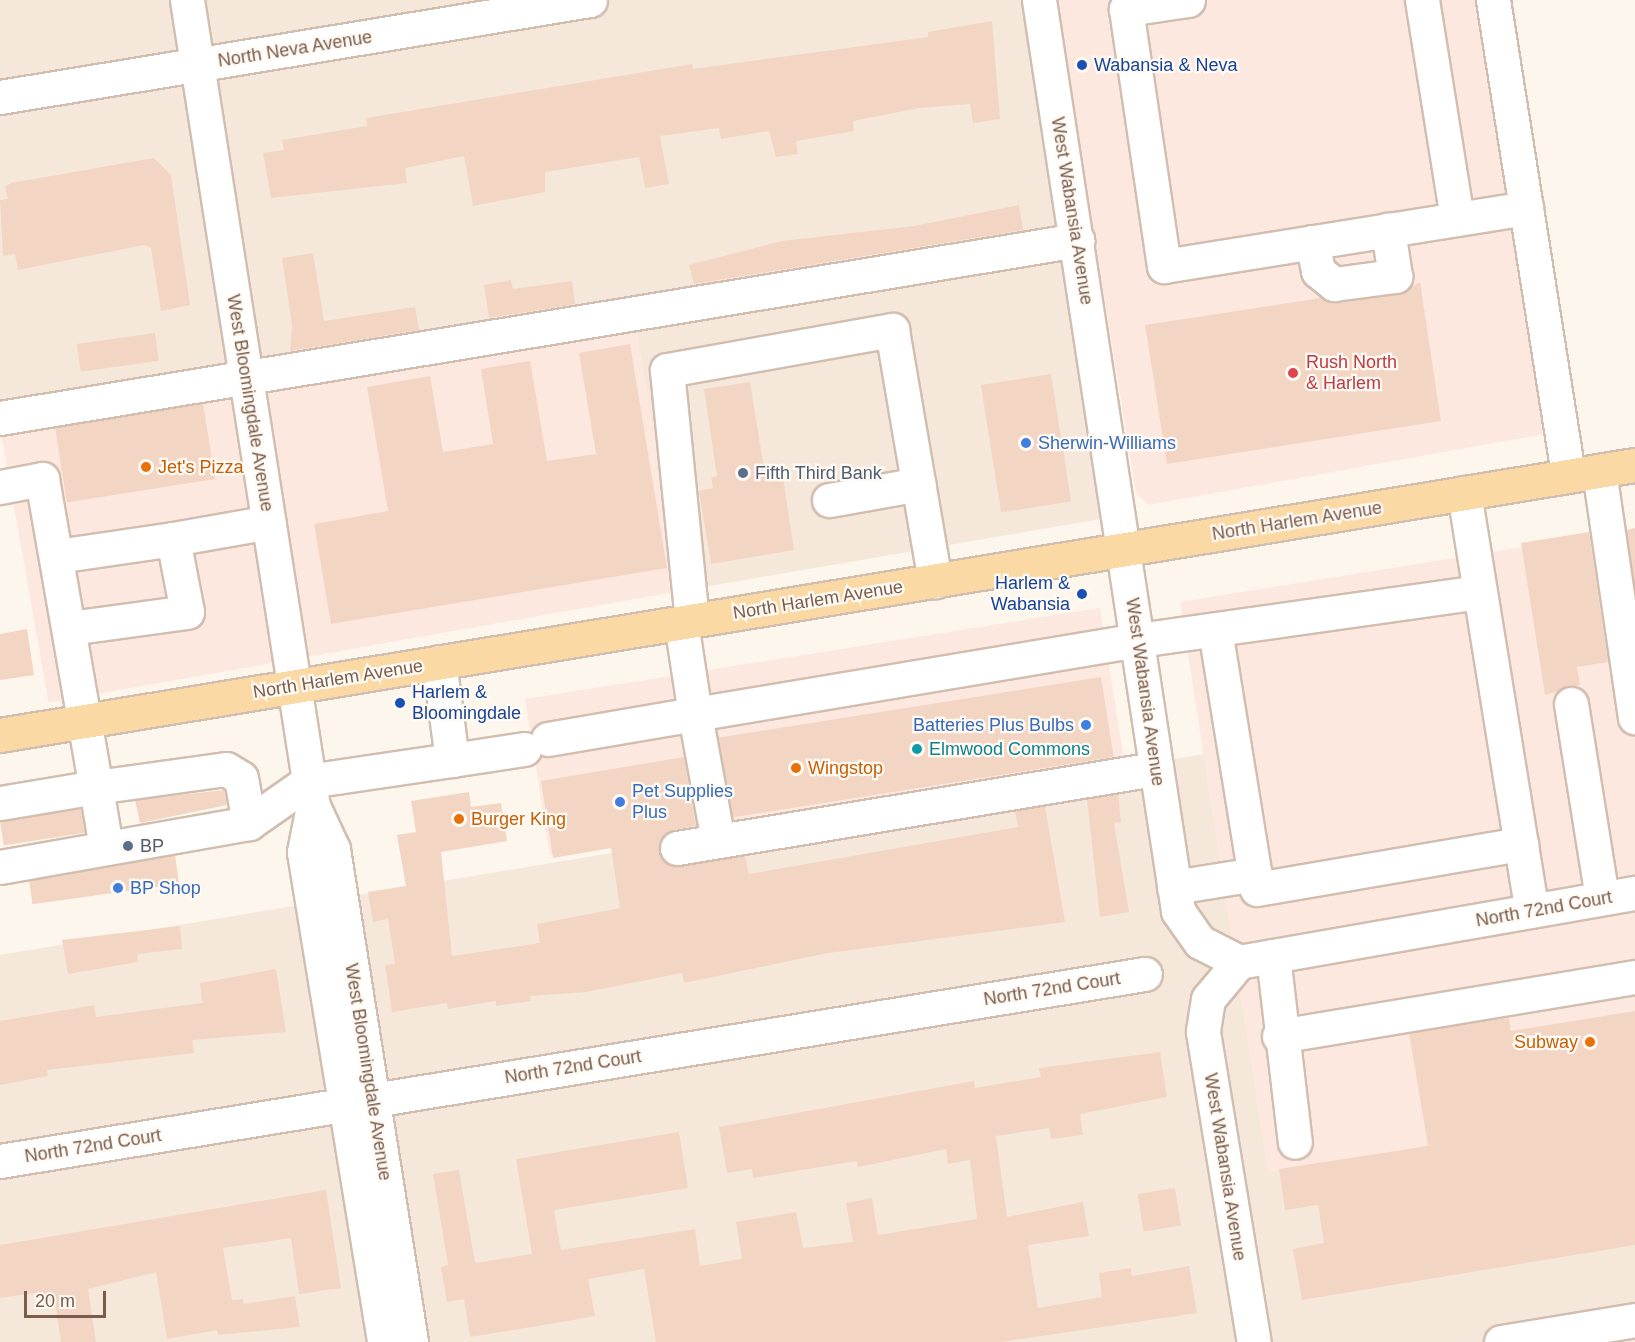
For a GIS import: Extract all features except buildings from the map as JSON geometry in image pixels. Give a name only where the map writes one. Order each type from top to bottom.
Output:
[{"type":"main road","name":"North Harlem Avenue","points":[[0,735],[1635,465]]},
{"type":"street","name":"West Bloomingdale Avenue","points":[[187,0],[311,794],[304,852],[411,1342]]},
{"type":"street","name":"North Neva Avenue","points":[[0,97],[590,0]]},
{"type":"street","name":"West Wabansia Avenue","points":[[1039,0],[1178,911],[1200,942],[1239,962],[1208,999],[1203,1032],[1254,1342]]},
{"type":"street","points":[[1188,0],[1126,9],[1164,266],[1526,208]]},
{"type":"street","points":[[1422,0],[1457,219]]},
{"type":"street","points":[[1493,0],[1526,208],[1635,717]]},
{"type":"street","points":[[1312,242],[1318,271],[1335,284],[1395,276],[1388,230]]},
{"type":"street","points":[[0,418],[1077,240]]},
{"type":"street","points":[[718,841],[695,714],[667,370],[892,330],[935,580]]},
{"type":"street","points":[[0,487],[42,479],[87,720],[106,848]]},
{"type":"street","points":[[829,500],[919,484]]},
{"type":"street","points":[[1464,493],[1533,911]]},
{"type":"street","points":[[57,556],[173,540],[269,522]]},
{"type":"street","points":[[70,628],[187,612],[173,540]]},
{"type":"street","points":[[0,867],[249,823],[311,794],[452,760],[695,714],[1138,640],[1480,592]]},
{"type":"street","points":[[1215,630],[1257,889],[1521,844]]},
{"type":"street","points":[[439,663],[452,760]]},
{"type":"street","points":[[1571,704],[1602,898]]},
{"type":"street","points":[[0,803],[226,769],[241,778],[249,823]]},
{"type":"street","points":[[677,848],[1156,769]]},
{"type":"street","points":[[1174,887],[1255,874]]},
{"type":"street","name":"North 72nd Court","points":[[1239,962],[1635,893]]},
{"type":"street","points":[[1273,956],[1279,1036],[1295,1142]]},
{"type":"street","name":"North 72nd Court","points":[[0,1161],[1145,974]]},
{"type":"street","points":[[1279,1036],[1635,977]]},
{"type":"street","name":"West Bloomingdale Avenue","points":[[358,1102],[384,1342]]},
{"type":"street","points":[[1501,1342],[1635,1320]]},
{"type":"shaded area","points":[[0,0],[1028,0],[1107,518],[680,591],[634,320],[0,430]]},
{"type":"shaded area","points":[[1056,0],[1513,0],[1578,428],[1148,505],[1136,493]]},
{"type":"shaded area","points":[[634,320],[682,591],[49,702],[1,432]]},
{"type":"shaded area","points":[[1635,529],[1635,1110],[1268,1173],[1180,602]]},
{"type":"shaded area","name":"Elmwood Commons","points":[[1100,608],[1125,764],[550,855],[525,699]]},
{"type":"shaded area","points":[[1204,754],[1269,1172],[1635,1110],[1635,1342],[0,1342],[0,955]]},
{"type":"place","name":"Wabansia & Neva","points":[[1082,65]]},
{"type":"place","name":"Rush North & Harlem","points":[[1293,373]]},
{"type":"place","name":"Sherwin-Williams","points":[[1026,443]]},
{"type":"place","name":"Jet's Pizza","points":[[146,467]]},
{"type":"place","name":"Fifth Third Bank","points":[[743,473]]},
{"type":"place","name":"Harlem & Wabansia","points":[[1082,594]]},
{"type":"place","name":"Harlem & Bloomingdale","points":[[400,703]]},
{"type":"place","name":"Batteries Plus Bulbs","points":[[1086,725]]},
{"type":"place","name":"Elmwood Commons","points":[[917,749]]},
{"type":"place","name":"Wingstop","points":[[796,768]]},
{"type":"place","name":"Pet Supplies Plus","points":[[620,802]]},
{"type":"place","name":"Burger King","points":[[459,819]]},
{"type":"place","name":"BP","points":[[128,846]]},
{"type":"place","name":"BP Shop","points":[[118,888]]},
{"type":"place","name":"Subway","points":[[1590,1042]]}]
